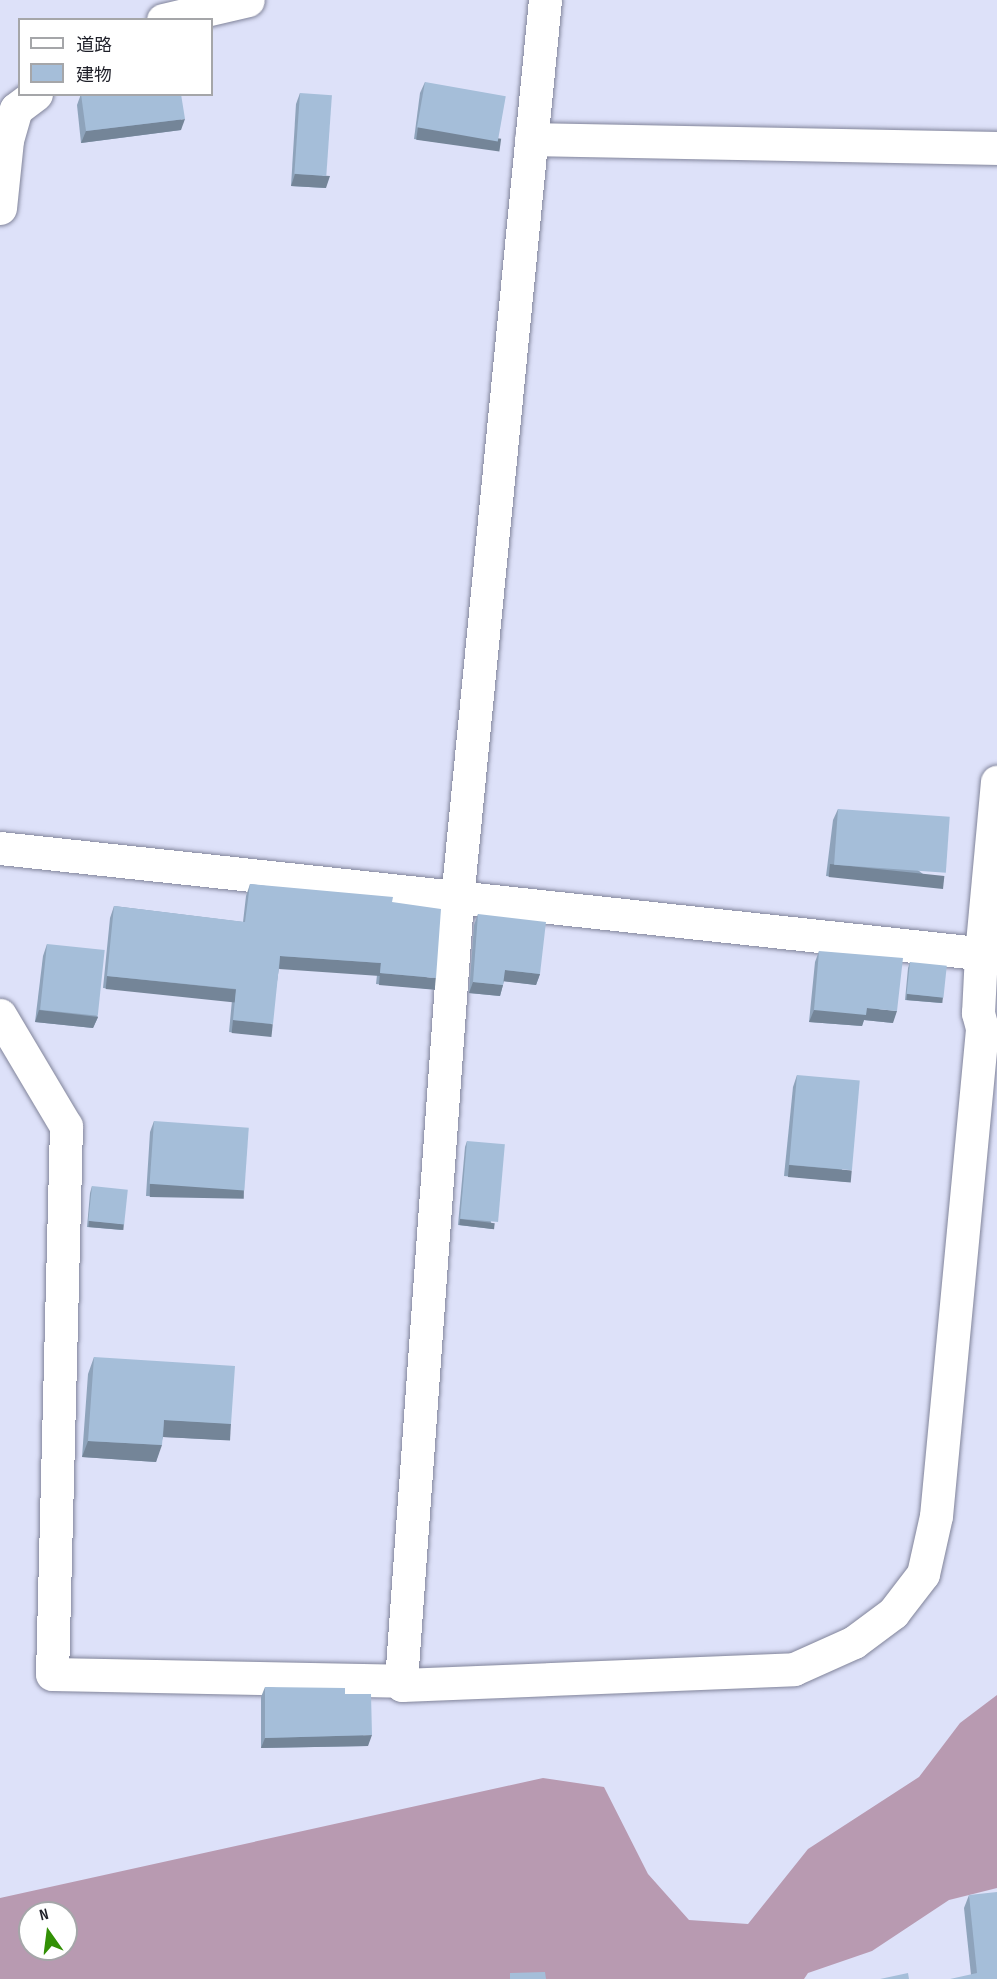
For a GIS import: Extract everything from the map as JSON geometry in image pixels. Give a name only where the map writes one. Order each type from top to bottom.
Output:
[{"type":"street","points":[[172,18],[248,0]]},
{"type":"street","points":[[401,1681],[457,899],[545,0]]},
{"type":"street","points":[[0,208],[3,138],[16,109],[33,96]]},
{"type":"street","points":[[531,139],[997,148]]},
{"type":"street","points":[[0,1015],[66,1126],[52,1674],[401,1681],[402,1684],[794,1669],[854,1642],[893,1613],[923,1574],[936,1516],[982,1028],[978,1013],[989,955],[997,782]]},
{"type":"street","points":[[0,848],[989,955]]},
{"type":"shaded area","points":[[997,1695],[997,1888],[949,1900],[872,1951],[808,1973],[804,1979],[0,1979],[0,1898],[543,1778],[604,1787],[648,1874],[689,1920],[748,1924],[808,1849],[919,1777],[960,1723]]},
{"type":"building","points":[[425,82],[506,96],[498,142],[417,127]]},
{"type":"building","points":[[300,93],[332,95],[326,176],[294,174]]},
{"type":"building","points":[[81,96],[181,96],[185,119],[86,131]]},
{"type":"building","points":[[838,809],[950,817],[946,873],[834,865]]},
{"type":"building","points":[[250,884],[393,897],[392,902],[441,909],[436,978],[380,973],[381,963],[280,956],[273,1024],[233,1020],[236,989],[107,976],[114,906],[245,922]]},
{"type":"building","points":[[478,914],[546,922],[540,974],[505,970],[503,985],[473,982]]},
{"type":"building","points":[[47,944],[105,950],[98,1016],[40,1010]]},
{"type":"building","points":[[819,951],[903,958],[897,1011],[867,1008],[866,1015],[814,1010]]},
{"type":"building","points":[[910,962],[947,966],[943,998],[907,994]]},
{"type":"building","points":[[797,1075],[860,1080],[852,1170],[789,1165]]},
{"type":"building","points":[[154,1121],[249,1128],[244,1190],[150,1184]]},
{"type":"building","points":[[467,1141],[505,1144],[498,1222],[460,1219]]},
{"type":"building","points":[[92,1186],[128,1190],[124,1225],[88,1221]]},
{"type":"building","points":[[94,1357],[235,1366],[231,1424],[164,1420],[162,1445],[88,1441]]},
{"type":"building","points":[[265,1687],[345,1688],[345,1694],[371,1694],[372,1735],[265,1738]]},
{"type":"building","points":[[997,1892],[997,1979],[950,1979],[977,1973],[969,1895]]},
{"type":"building","points":[[545,1972],[546,1979],[510,1979],[510,1973]]},
{"type":"building","points":[[908,1973],[909,1979],[880,1979]]}]
